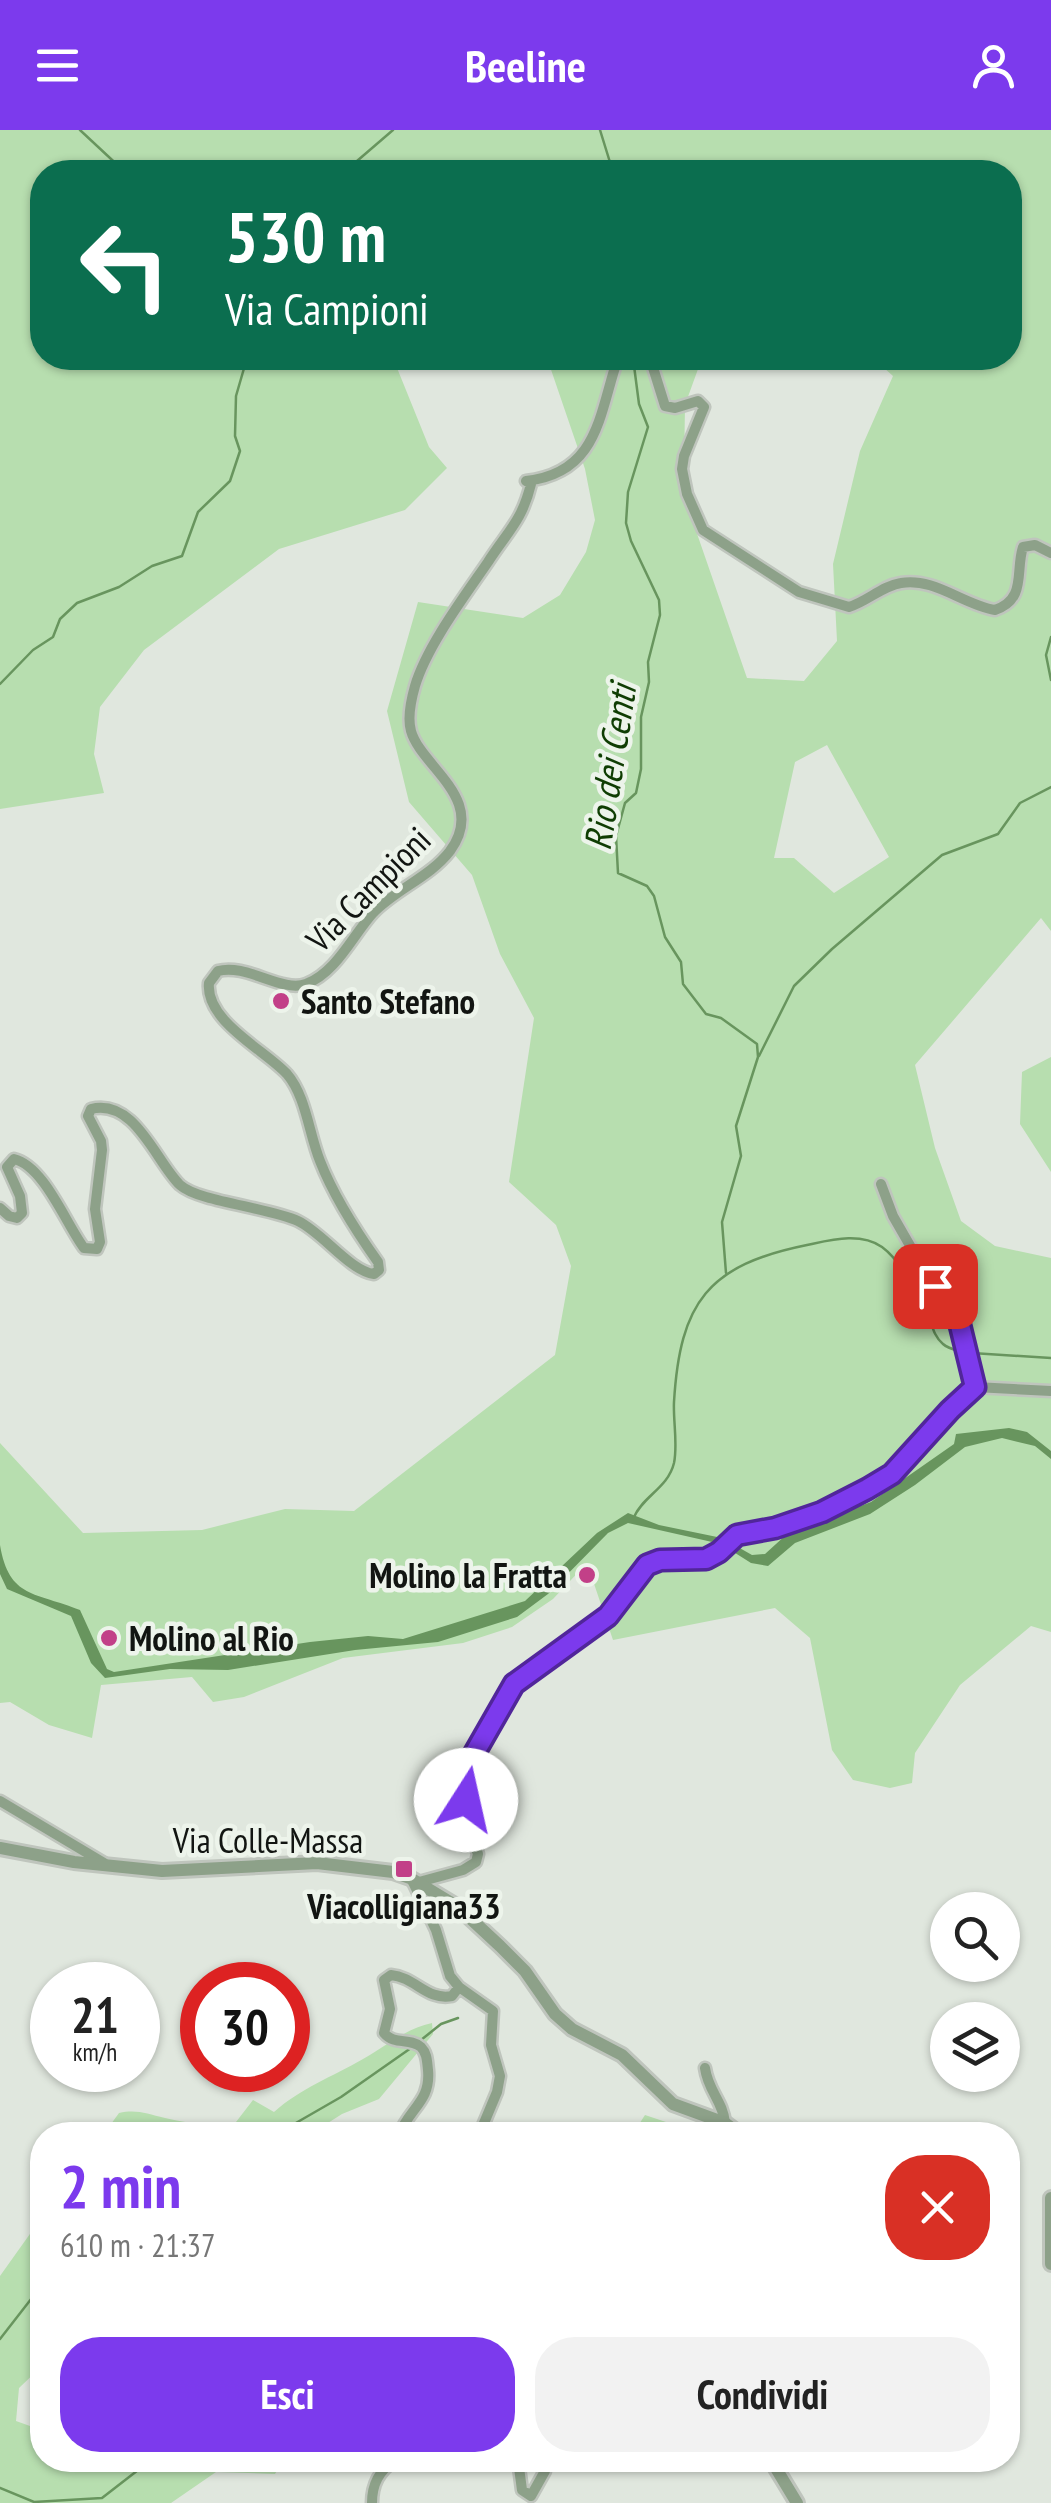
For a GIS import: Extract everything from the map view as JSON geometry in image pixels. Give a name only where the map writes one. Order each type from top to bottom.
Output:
[{"type":"street","name":"Via Campioni","points":[[0,1208],[8,1216],[17,1218],[22,1213],[20,1196],[7,1166],[14,1159],[20,1160],[34,1171],[84,1248],[97,1249],[100,1242],[95,1209],[102,1150],[88,1116],[91,1109],[99,1107],[142,1130],[176,1181],[190,1192],[291,1218],[323,1236],[361,1270],[374,1274],[378,1270],[378,1262],[324,1172],[294,1085],[212,1005],[209,984],[218,972],[231,969],[303,986],[311,982],[338,957],[374,912],[427,872],[453,846],[458,834],[458,807],[446,780],[421,750],[410,727],[417,680],[440,638],[524,512],[531,484],[526,480],[540,479],[570,466],[589,445],[598,428],[615,370]]},
{"type":"street","points":[[654,370],[665,406],[675,408],[698,401],[704,407],[682,469],[700,525],[710,536],[799,592],[849,607],[892,585],[908,582],[940,589],[995,610],[1010,601],[1019,587],[1024,547],[1035,545],[1051,553]]},
{"type":"street","points":[[881,1184],[892,1216],[935,1286],[957,1313],[975,1387]]},
{"type":"street","points":[[485,2122],[498,2092],[500,2076],[491,2045],[493,2012],[459,1986],[444,1964],[436,1930],[415,1880],[463,1870],[476,1862],[478,1854],[468,1823],[468,1768],[514,1684],[608,1616],[647,1565],[669,1560],[698,1561],[719,1552],[737,1535],[775,1528],[822,1512],[876,1484],[900,1466],[975,1387],[1051,1391]]},
{"type":"street","points":[[0,1801],[104,1863]]},
{"type":"street","name":"Via Colle-Massa","points":[[0,1848],[52,1858],[186,1871],[317,1863],[393,1872],[415,1880],[458,1907],[514,1960],[550,2008],[572,2028],[622,2055],[673,2104],[720,2122]]},
{"type":"street","points":[[405,2122],[427,2093],[426,2054],[413,2043],[394,2042],[384,2033],[390,2009],[384,1980],[391,1976],[410,1978],[426,1992],[442,1997],[452,1996],[459,1986]]},
{"type":"street","points":[[704,2068],[707,2086],[722,2106],[725,2122]]},
{"type":"street","points":[[1051,2198],[1051,2264]]},
{"type":"street","points":[[372,2503],[373,2486],[381,2472]]},
{"type":"street","points":[[520,2472],[522,2490],[531,2496],[544,2472]]},
{"type":"street","points":[[778,2472],[797,2503]]},
{"type":"shaded area","points":[[0,130],[1051,130],[1051,931],[1041,918],[915,1065],[935,1148],[961,1221],[995,1246],[1051,1258],[1051,1632],[1031,1626],[960,1685],[915,1753],[912,1783],[890,1788],[853,1780],[832,1750],[810,1638],[775,1608],[613,1640],[587,1563],[553,1599],[512,1627],[463,1643],[343,1658],[244,1697],[213,1702],[192,1677],[101,1685],[92,1738],[49,1725],[10,1702],[0,1703],[0,1443],[83,1533],[202,1530],[285,1509],[354,1511],[555,1355],[571,1266],[556,1225],[509,1182],[534,1018],[500,954],[472,875],[409,802],[387,711],[418,602],[523,618],[560,595],[586,552],[595,520],[585,469],[551,370],[698,370],[685,405],[684,470],[694,525],[747,678],[804,681],[837,641],[833,564],[860,451],[893,376],[886,370],[1022,370],[1022,160],[30,160],[30,370],[398,370],[429,447],[447,468],[405,510],[279,549],[144,650],[100,707],[94,754],[104,793],[0,809]],"holes":[[[827,745],[889,857],[834,893],[794,858],[774,858],[795,762]]]},
{"type":"shaded area","points":[[1051,1057],[1051,1172],[1020,1124],[1022,1072]]},
{"type":"shaded area","points":[[1009,1428],[1027,1432],[1051,1451],[1051,1459],[1035,1446],[1002,1438],[965,1447],[870,1514],[795,1543],[768,1566],[751,1563],[721,1544],[628,1523],[608,1533],[548,1594],[517,1617],[438,1642],[355,1650],[228,1670],[170,1669],[105,1678],[91,1663],[71,1616],[7,1589],[0,1574],[0,1545],[4,1563],[18,1585],[80,1610],[107,1669],[114,1672],[310,1642],[368,1636],[403,1639],[525,1601],[597,1533],[628,1513],[659,1525],[722,1538],[752,1555],[765,1554],[787,1534],[871,1502],[954,1444],[956,1434]]},
{"type":"shaded area","points":[[432,2023],[433,2034],[379,2099],[329,2122],[236,2122],[253,2100],[274,2112],[302,2092],[310,2092],[310,2087],[404,2034]]},
{"type":"shaded area","points":[[125,2112],[142,2112],[183,2122],[112,2122]]},
{"type":"shaded area","points":[[645,2115],[666,2122],[640,2122]]},
{"type":"shaded area","points":[[30,2234],[30,2377],[19,2388],[16,2421],[30,2426],[30,2472],[216,2472],[171,2503],[0,2503],[0,2276]]},
{"type":"waterway","points":[[80,130],[112,160]]},
{"type":"waterway","points":[[358,160],[393,130]]},
{"type":"waterway","name":"Rio dei Centi","points":[[600,130],[609,160]]},
{"type":"waterway","points":[[0,684],[33,650],[53,637],[60,619],[77,603],[119,587],[152,566],[182,556],[198,512],[230,481],[240,451],[235,436],[236,396],[244,370]]},
{"type":"waterway","name":"Rio dei Centi","points":[[635,370],[639,404],[648,427],[628,492],[626,523],[659,600],[660,615],[648,662],[649,682],[641,717],[641,769],[636,793],[625,803],[616,836],[618,873],[647,886],[654,896],[665,937],[681,962],[683,984],[706,1014],[721,1018],[757,1044],[758,1057],[736,1126],[741,1156],[722,1222],[726,1273]]},
{"type":"waterway","points":[[1051,637],[1046,655],[1051,680]]},
{"type":"waterway","points":[[759,1056],[794,986],[832,949],[942,855],[998,834],[1020,803],[1051,787]]},
{"type":"waterway","points":[[634,1517],[666,1479],[674,1463],[677,1367],[693,1314],[723,1277],[745,1264],[826,1241],[855,1238],[873,1242],[889,1253],[907,1276],[939,1340],[964,1352]]},
{"type":"waterway","points":[[972,1353],[1051,1358]]},
{"type":"waterway","points":[[421,2040],[441,2024],[458,2018]]},
{"type":"waterway","points":[[298,2122],[411,2048]]},
{"type":"waterway","points":[[0,2339],[30,2300]]},
{"type":"waterway","points":[[0,2488],[34,2502],[102,2498],[136,2472]]},
{"type":"place","name":"Santo Stefano","points":[[281,1001]]},
{"type":"place","name":"Molino la Fratta","points":[[587,1575]]},
{"type":"place","name":"Molino al Rio","points":[[109,1638]]},
{"type":"place","name":"Viacolligiana33","points":[[404,1869]]},
{"type":"route","points":[[466,1800],[470,1761],[514,1684],[608,1616],[647,1565],[660,1560],[706,1559],[737,1535],[775,1528],[822,1512],[867,1489],[892,1474],[960,1398],[975,1387],[957,1313],[935,1286]]}]
